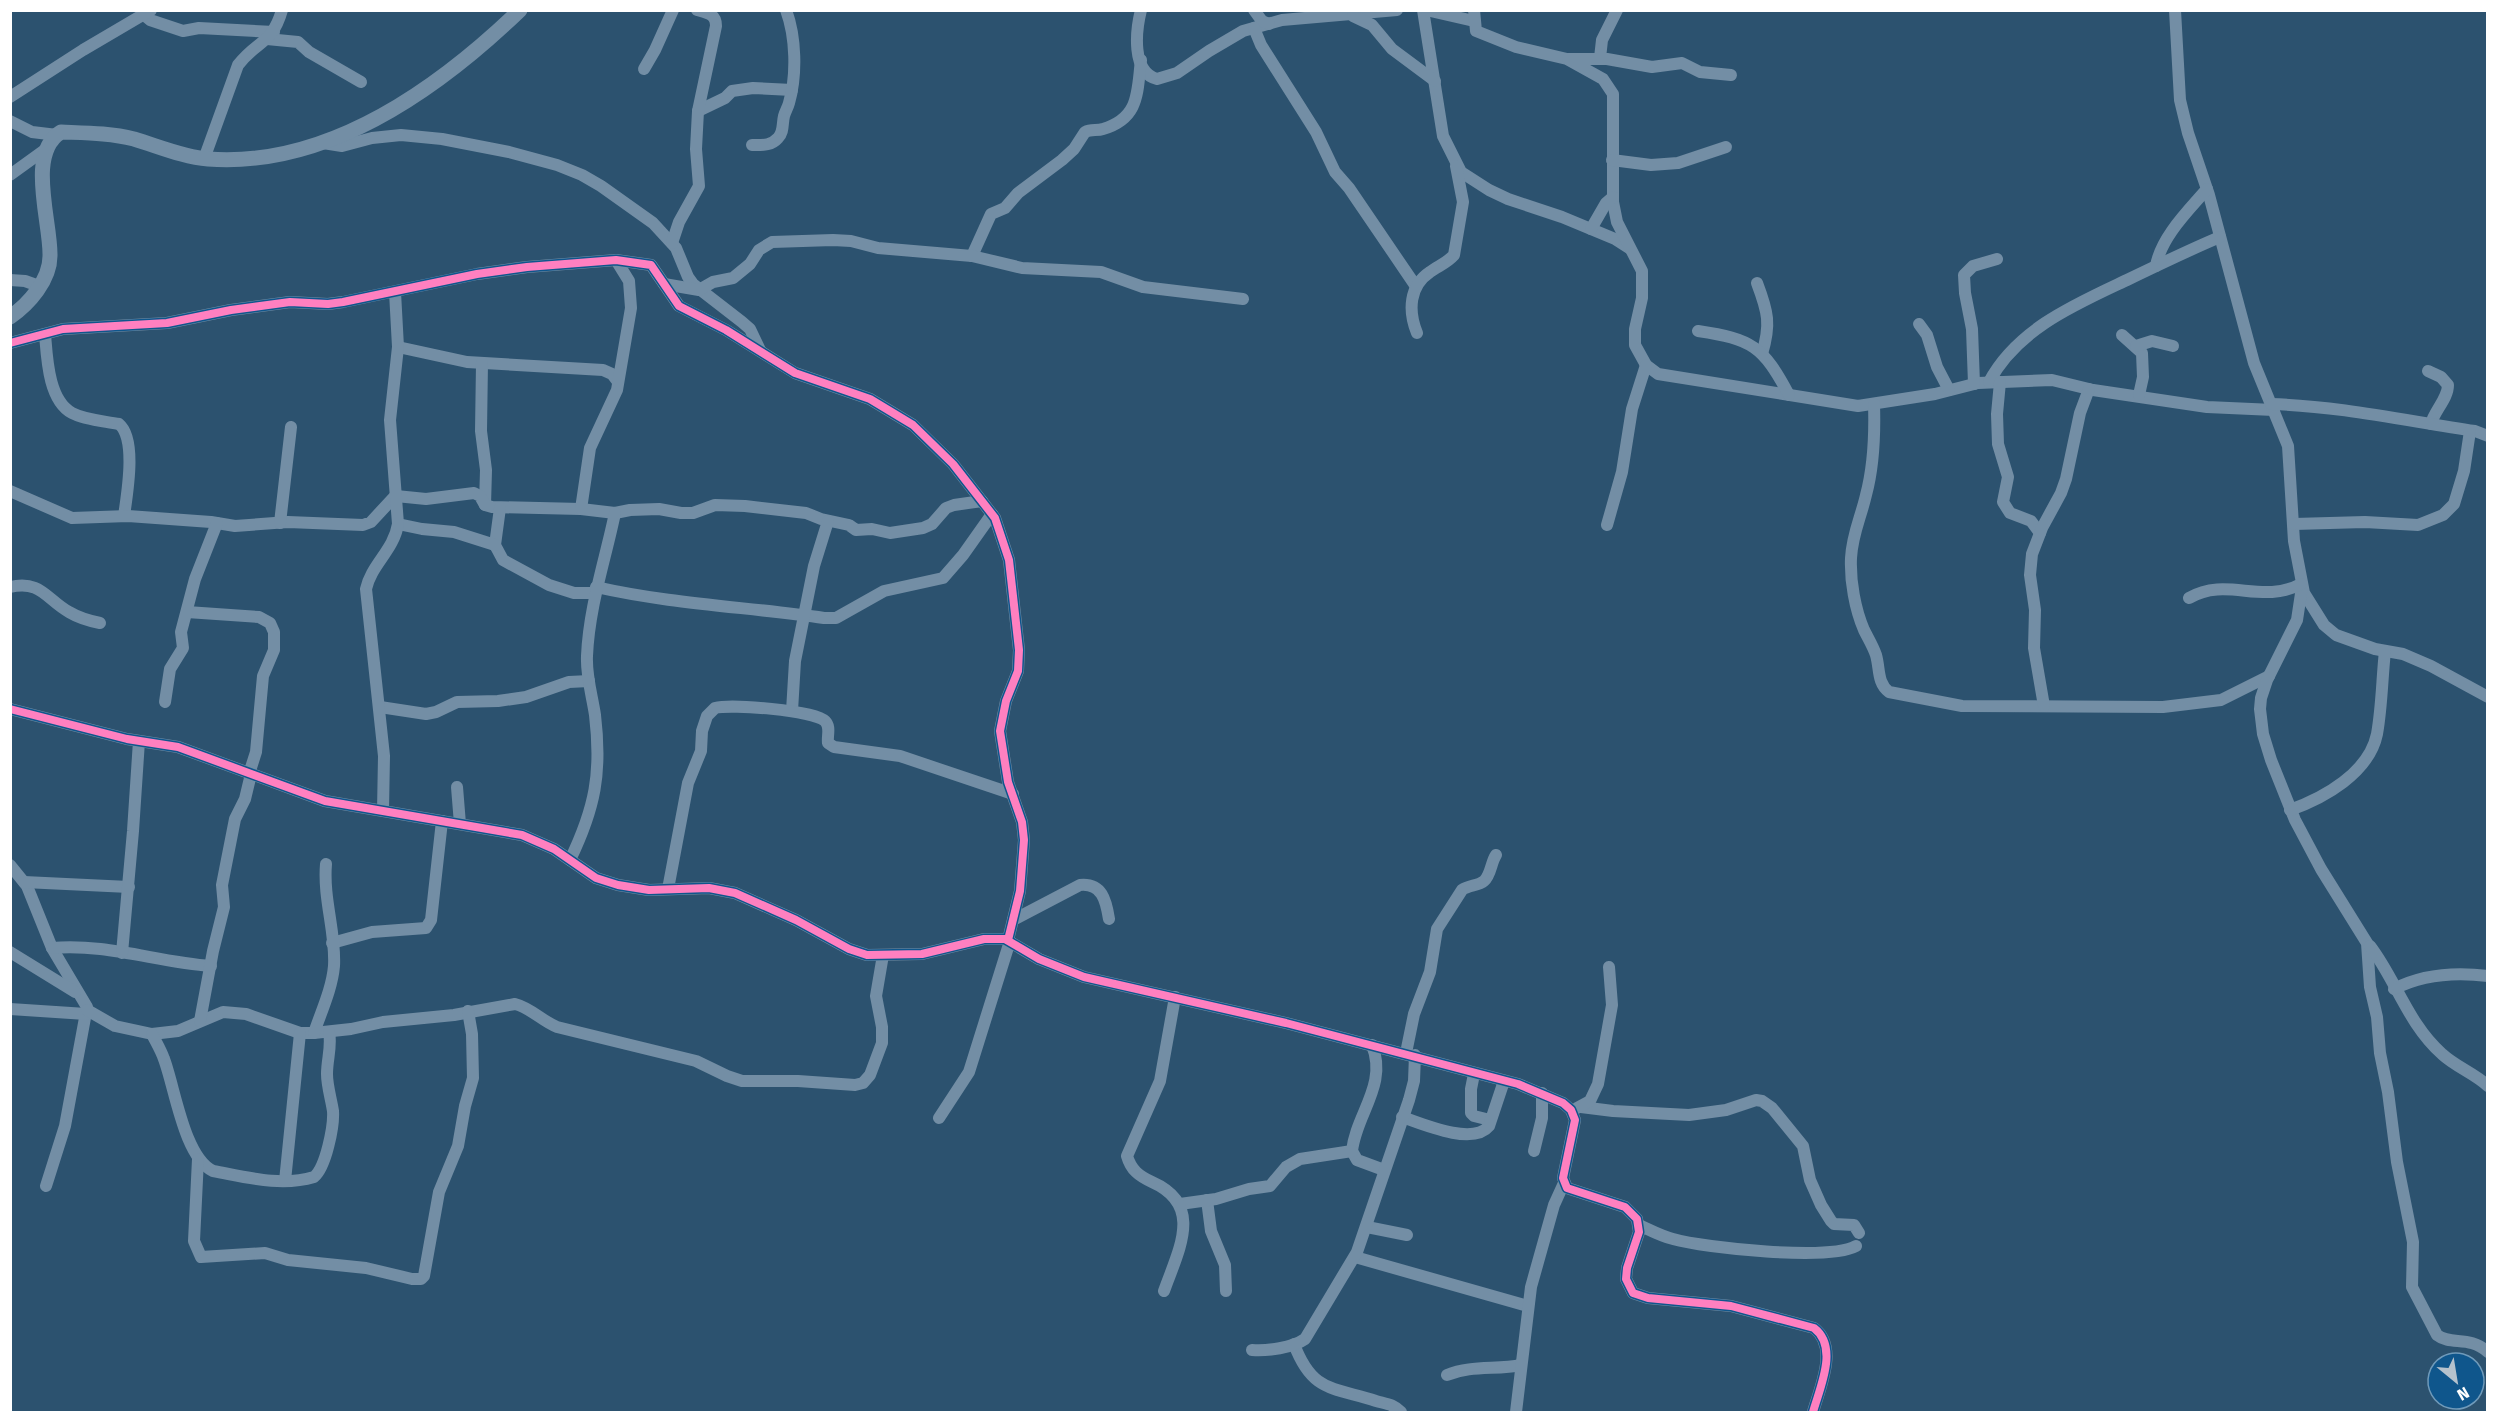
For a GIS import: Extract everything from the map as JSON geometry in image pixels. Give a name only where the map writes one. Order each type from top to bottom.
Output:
[{"type":"street","points":[[204,159],[238,65],[247,53],[271,36],[282,10]]},
{"type":"street","points":[[10,317],[33,296],[46,273],[50,257],[44,205],[43,170],[48,143],[61,132],[104,133],[204,159],[266,159],[324,143],[405,104],[464,60],[520,10]]},
{"type":"street","points":[[644,69],[673,10]]},
{"type":"street","points":[[672,243],[679,222],[699,186],[696,149],[698,111],[716,20],[711,14],[697,10]]},
{"type":"street","points":[[753,145],[766,146],[780,136],[792,90],[794,38],[786,10]]},
{"type":"street","points":[[1141,10],[1135,42],[1145,69],[1153,78],[1169,77],[1209,51],[1254,28],[1282,20],[1397,10]]},
{"type":"street","points":[[1254,10],[1262,21],[1269,24]]},
{"type":"street","points":[[1417,333],[1411,313],[1416,285],[1420,279],[1454,255],[1463,202],[1463,192],[1455,162],[1443,136],[1425,10],[1474,16],[1476,31],[1516,47],[1567,59],[1600,58],[1652,67],[1682,63],[1700,72],[1731,75]]},
{"type":"street","points":[[1600,58],[1602,40],[1617,10]]},
{"type":"street","points":[[2175,10],[2180,100],[2207,189],[2251,353],[2288,446],[2294,541],[2302,585],[2308,602],[2328,629],[2344,639],[2403,654],[2431,666],[2487,697]]},
{"type":"street","points":[[10,97],[83,50],[147,13],[150,20],[183,31],[199,28],[271,36],[298,42],[309,52],[361,82]]},
{"type":"street","points":[[1351,15],[1372,25],[1392,49],[1435,81]]},
{"type":"street","points":[[1254,28],[1261,45],[1316,132],[1335,172],[1349,188],[1416,285]]},
{"type":"street","points":[[1567,59],[1603,79],[1613,94],[1612,197],[1617,222],[1642,271],[1642,298],[1635,329],[1635,345],[1646,365],[1658,374],[1858,406],[1974,384],[2052,380],[2089,389],[2207,407],[2306,405],[2431,424],[2487,436]]},
{"type":"street","points":[[972,256],[991,214],[1005,208],[1023,189],[1062,160],[1074,149],[1085,132],[1103,129],[1126,118],[1137,96],[1141,60]]},
{"type":"street","points":[[698,111],[725,98],[732,91],[753,88],[792,90]]},
{"type":"street","points":[[10,121],[32,132],[57,135]]},
{"type":"street","points":[[324,143],[342,146],[372,138],[401,135],[422,137],[509,152],[558,165],[582,175],[653,223],[672,243],[688,277],[699,290],[750,329],[760,351]]},
{"type":"street","points":[[1612,160],[1652,165],[1678,163],[1726,147]]},
{"type":"street","points":[[10,176],[46,149]]},
{"type":"street","points":[[1455,162],[1464,175],[1489,190],[1615,239],[1632,249]]},
{"type":"street","points":[[2156,266],[2158,254],[2164,242],[2207,189]]},
{"type":"street","points":[[1591,230],[1606,203],[1612,197]]},
{"type":"street","points":[[2040,533],[2031,521],[2010,513],[2003,502],[2008,477],[1998,444],[1994,382],[1996,369],[2011,352],[2051,318],[2220,237]]},
{"type":"street","points":[[663,284],[699,290],[712,282],[733,278],[750,264],[759,250],[772,242],[833,240],[851,241],[878,248],[972,256],[1022,268],[1101,272],[1143,287],[1243,299]]},
{"type":"street","points":[[1974,384],[1972,329],[1964,275],[1973,266],[1997,259]]},
{"type":"street","points":[[582,509],[590,448],[614,399],[632,302],[628,280],[616,260]]},
{"type":"street","points":[[10,343],[63,329],[166,323],[231,309],[275,304],[328,304],[481,273],[616,260],[651,265],[679,306],[726,330],[795,373],[870,399],[913,425],[953,464],[992,514],[1008,555],[1017,629],[1018,671],[1006,700],[1000,731],[1008,782],[1022,822],[1024,851],[1020,891],[1009,941],[969,1072],[939,1118]]},
{"type":"street","points":[[10,280],[25,281],[39,286]]},
{"type":"street","points":[[1757,283],[1769,318],[1767,338],[1762,354]]},
{"type":"street","points":[[383,811],[384,756],[366,589],[368,580],[386,555],[397,533],[398,524],[390,420],[398,347],[395,292]]},
{"type":"street","points":[[1918,324],[1927,335],[1937,367],[1949,390]]},
{"type":"street","points":[[1698,331],[1748,342],[1775,369],[1788,395]]},
{"type":"street","points":[[45,334],[53,384],[63,405],[74,414],[119,424],[128,437],[129,470],[124,516]]},
{"type":"street","points":[[2122,335],[2142,353],[2139,395]]},
{"type":"street","points":[[2136,346],[2152,340],[2173,346]]},
{"type":"street","points":[[398,347],[482,363],[603,370],[612,374],[618,382]]},
{"type":"street","points":[[482,363],[485,505]]},
{"type":"street","points":[[1607,525],[1622,472],[1632,409],[1646,365]]},
{"type":"street","points":[[2428,371],[2441,377],[2448,385],[2445,397],[2437,408],[2431,424]]},
{"type":"street","points":[[2044,706],[2034,648],[2035,610],[2030,575],[2032,554],[2066,479],[2080,413],[2089,389]]},
{"type":"street","points":[[1874,404],[1874,451],[1866,494],[1855,526],[1851,559],[1859,616],[1876,653],[1883,688],[1897,694],[1962,706],[2163,707],[2221,700],[2269,676]]},
{"type":"street","points":[[280,523],[291,427]]},
{"type":"street","points":[[2294,524],[2365,522],[2418,525],[2443,515],[2454,504],[2464,471],[2470,431]]},
{"type":"street","points":[[10,491],[72,518],[124,516],[235,526],[280,523],[363,525],[374,519],[396,496]]},
{"type":"street","points":[[396,496],[426,499],[474,493],[480,496],[485,505],[500,508],[582,509],[615,513],[653,509],[693,513],[715,505],[745,506],[806,513],[849,525],[856,530],[872,529],[893,533],[928,526],[941,512],[954,504],[982,501]]},
{"type":"street","points":[[500,508],[495,545],[503,560],[549,585],[574,593],[595,590],[716,607],[836,618],[874,594],[943,578],[963,555],[992,514]]},
{"type":"street","points":[[570,860],[591,813],[595,790],[598,741],[587,657],[595,590],[615,513]]},
{"type":"street","points":[[792,711],[795,661],[814,566],[828,521]]},
{"type":"street","points":[[165,702],[170,669],[183,648],[181,632],[195,579],[217,523]]},
{"type":"street","points":[[398,524],[422,530],[454,532],[495,545]]},
{"type":"street","points":[[10,587],[21,585],[34,587],[68,612],[100,623]]},
{"type":"street","points":[[2189,598],[2207,589],[2279,593],[2302,585]]},
{"type":"street","points":[[2302,585],[2297,621],[2269,676],[2260,709],[2271,760],[2290,810],[2321,869],[2394,989],[2416,1022],[2442,1054],[2476,1075],[2487,1086]]},
{"type":"street","points":[[187,612],[259,617],[270,623],[274,632],[274,650],[263,676],[256,752],[245,799],[235,819],[222,885],[224,907],[200,1021]]},
{"type":"street","points":[[2290,810],[2330,792],[2354,773],[2368,754],[2377,736],[2385,651]]},
{"type":"street","points":[[380,707],[426,714],[457,702],[498,701],[526,697],[569,682],[589,681]]},
{"type":"street","points":[[668,889],[688,783],[701,751],[702,731],[710,711],[721,707],[811,713],[826,721],[829,726],[828,742],[834,747],[900,756],[1013,794]]},
{"type":"street","points":[[10,709],[139,741],[178,747],[325,801],[522,835],[554,849],[596,878],[618,885],[635,889],[709,888],[735,893],[795,920],[849,949],[867,955],[922,954],[984,939],[1009,941],[1039,958],[1078,975],[1410,1054],[1542,1093],[1576,1109],[1689,1115],[1726,1110],[1756,1100],[1762,1101],[1772,1108],[1803,1146],[1810,1180],[1831,1221],[1834,1224],[1854,1225],[1859,1233]]},
{"type":"street","points":[[122,953],[139,741]]},
{"type":"street","points":[[457,787],[460,824]]},
{"type":"street","points":[[332,943],[372,932],[426,928],[431,920],[442,821]]},
{"type":"street","points":[[1252,1350],[1294,1344],[1305,1339],[1335,1285],[1355,1257],[1367,1227],[1414,1081],[1410,1054],[1414,1014],[1430,972],[1437,929],[1462,890],[1467,886],[1483,882],[1496,855]]},
{"type":"street","points":[[314,1033],[333,977],[332,943],[325,889],[326,864]]},
{"type":"street","points":[[10,865],[24,882],[52,948],[86,1012],[65,1126],[46,1186]]},
{"type":"street","points":[[24,882],[129,887]]},
{"type":"street","points":[[1013,920],[1080,885],[1088,884],[1100,891],[1105,898],[1109,919]]},
{"type":"street","points":[[2367,943],[2370,987],[2377,1017],[2397,1161],[2413,1242],[2412,1287],[2437,1335],[2442,1339],[2469,1341],[2487,1352]]},
{"type":"street","points":[[52,948],[87,946],[169,962],[211,966]]},
{"type":"street","points":[[10,952],[78,994]]},
{"type":"street","points":[[10,1009],[86,1012],[115,1026],[152,1034],[178,1031],[223,1012],[239,1012],[300,1033],[314,1033],[515,1004],[524,1006],[543,1021],[557,1027],[696,1061],[742,1081],[798,1081],[855,1085],[863,1083],[870,1075],[882,1042],[882,1027],[876,996],[883,955]]},
{"type":"street","points":[[1576,1109],[1590,1101],[1598,1084],[1612,1005],[1609,967]]},
{"type":"street","points":[[2394,989],[2404,983],[2438,975],[2487,976]]},
{"type":"street","points":[[1164,1291],[1180,1242],[1184,1222],[1183,1210],[1166,1188],[1137,1175],[1129,1165],[1127,1156],[1160,1081],[1175,997]]},
{"type":"street","points":[[198,1159],[194,1241],[195,1249],[201,1257],[265,1253],[292,1261],[366,1268],[421,1279],[427,1264],[439,1192],[458,1146],[472,1078],[472,1034],[468,1011]]},
{"type":"street","points":[[152,1034],[165,1060],[172,1092],[198,1159],[203,1166],[213,1171],[285,1182],[314,1177],[323,1162],[332,1129],[333,1114],[327,1074],[329,1032]]},
{"type":"street","points":[[285,1182],[300,1033]]},
{"type":"street","points":[[1372,1045],[1377,1060],[1374,1085],[1352,1151],[1357,1160],[1384,1170]]},
{"type":"street","points":[[1474,1074],[1471,1089],[1471,1113],[1490,1120]]},
{"type":"street","points":[[1402,1117],[1443,1130],[1465,1134],[1485,1130],[1504,1081]]},
{"type":"street","points":[[1534,1151],[1542,1118],[1542,1093]]},
{"type":"street","points":[[1516,1413],[1528,1306],[1537,1258],[1554,1205],[1564,1183],[1564,1169],[1576,1109]]},
{"type":"street","points":[[1180,1204],[1270,1186],[1286,1167],[1300,1159],[1352,1151]]},
{"type":"street","points":[[1564,1183],[1571,1191],[1625,1208],[1635,1216],[1639,1225],[1626,1279],[1634,1293],[1648,1298],[1731,1306],[1802,1323],[1822,1334],[1826,1343],[1827,1357],[1813,1413]]},
{"type":"street","points":[[1207,1200],[1211,1231],[1225,1265],[1226,1291]]},
{"type":"street","points":[[1639,1225],[1670,1239],[1712,1248],[1820,1253],[1844,1251],[1856,1246]]},
{"type":"street","points":[[1367,1227],[1407,1235]]},
{"type":"street","points":[[1355,1257],[1528,1306]]},
{"type":"street","points":[[1294,1344],[1306,1371],[1319,1383],[1390,1403],[1401,1413]]},
{"type":"street","points":[[1447,1375],[1461,1369],[1506,1368],[1521,1365]]},
{"type":"cycle path","points":[[10,343],[63,329],[167,323],[231,310],[290,302],[328,304],[343,302],[477,274],[527,267],[616,260],[651,265],[679,306],[726,330],[795,373],[870,399],[913,425],[953,464],[995,518],[1009,560],[1019,650],[1018,671],[1006,701],[1000,731],[1008,782],[1022,822],[1024,840],[1020,891],[1008,940]]},
{"type":"cycle path","points":[[10,709],[127,739],[178,747],[325,801],[522,835],[554,849],[596,878],[618,885],[649,890],[709,888],[735,893],[796,920],[849,949],[867,955],[922,954],[984,939],[1005,939],[1039,959],[1084,977],[1286,1023],[1518,1084],[1563,1103],[1571,1110],[1575,1120],[1563,1178],[1567,1188],[1625,1207],[1637,1219],[1639,1232],[1627,1268],[1626,1279],[1633,1293],[1648,1298],[1731,1306],[1814,1328],[1821,1336],[1827,1356],[1813,1412]]}]
